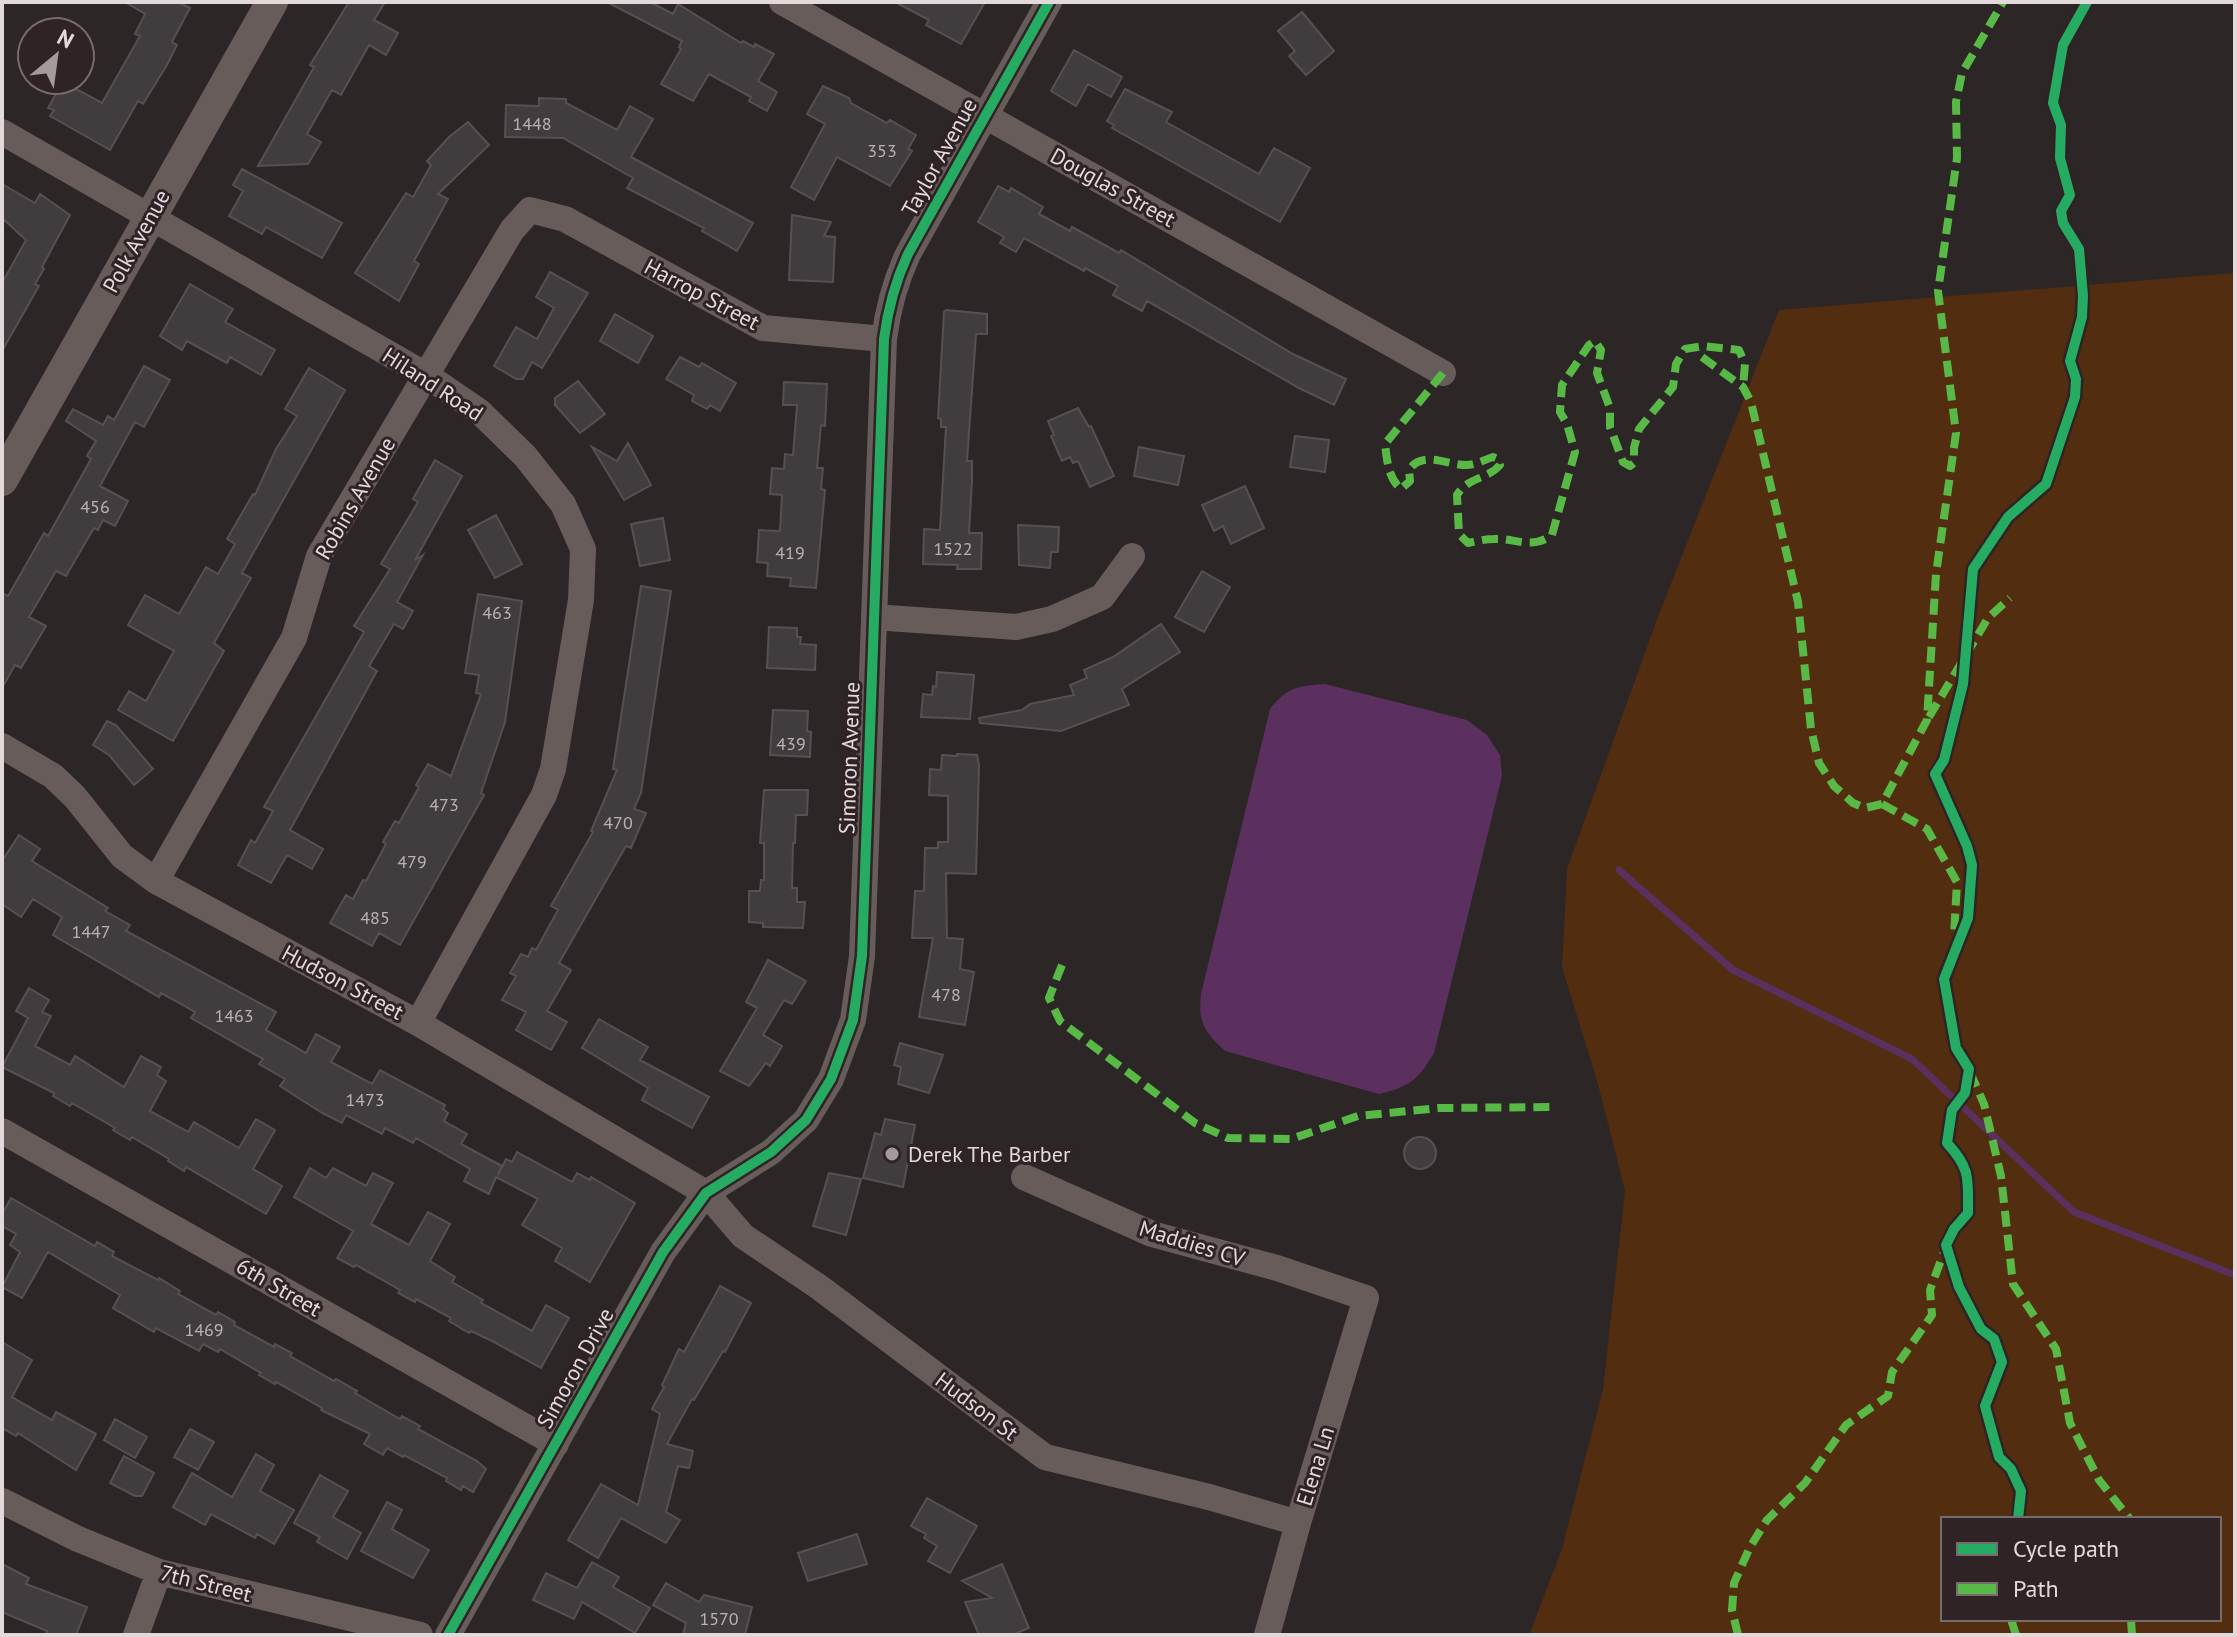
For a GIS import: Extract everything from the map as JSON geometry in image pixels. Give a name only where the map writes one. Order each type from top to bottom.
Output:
[{"type":"street","name":"Polk Avenue","points":[[2,480],[272,2]]},
{"type":"street","name":"Douglas Street","points":[[782,2],[1443,373]]},
{"type":"street","name":"Taylor Avenue","points":[[884,339],[887,312],[902,267],[1049,2]]},
{"type":"street","name":"Hiland Road","points":[[2,132],[426,375],[480,412],[525,456],[563,504],[583,549],[583,574],[553,769],[544,795],[418,1023]]},
{"type":"street","name":"Harrop Street","points":[[530,210],[565,219],[763,328],[884,339]]},
{"type":"street","name":"Robins Avenue","points":[[156,881],[294,638],[319,556],[512,230],[530,210]]},
{"type":"street","name":"Simoron Avenue","points":[[771,1152],[806,1120],[831,1079],[853,1020],[862,956],[884,339]]},
{"type":"street","points":[[874,617],[1016,627],[1052,619],[1102,597],[1132,556]]},
{"type":"street","name":"Hudson Street","points":[[2,746],[53,776],[75,797],[122,856],[156,881],[418,1023],[706,1193]]},
{"type":"street","name":"6th Street","points":[[2,1131],[556,1444]]},
{"type":"street","name":"Simoron Drive","points":[[448,1635],[663,1252],[706,1193],[771,1152]]},
{"type":"street","name":"Maddies CV","points":[[1024,1177],[1152,1234],[1277,1268],[1366,1298]]},
{"type":"street","name":"Hudson St","points":[[706,1193],[743,1236],[819,1287],[1045,1457],[1209,1497],[1298,1523]]},
{"type":"street","name":"Elena Ln","points":[[1267,1635],[1366,1298]]},
{"type":"street","name":"7th Street","points":[[2,1501],[78,1539],[159,1572],[420,1635]]},
{"type":"street","points":[[136,1635],[159,1572]]},
{"type":"shaded area","points":[[2235,273],[2235,1635],[1529,1635],[1562,1549],[1603,1389],[1625,1191],[1598,1084],[1562,967],[1567,869],[1659,614],[1779,310]]},
{"type":"shaded area","points":[[1325,684],[1467,720],[1487,735],[1500,755],[1502,776],[1434,1053],[1412,1081],[1379,1094],[1225,1051],[1207,1032],[1201,1012],[1201,994],[1270,709],[1294,689]]},
{"type":"building","points":[[125,2],[178,2],[190,8],[172,42],[177,45],[167,65],[143,104],[138,101],[110,150],[50,116],[54,110],[48,108],[55,96],[89,96],[102,103],[140,36],[135,34],[145,14]]},
{"type":"building","points":[[349,2],[385,2],[374,20],[398,33],[386,55],[369,45],[341,95],[332,90],[307,134],[321,142],[308,164],[258,166],[314,67],[310,65]]},
{"type":"building","points":[[607,2],[650,2],[673,14],[678,4],[741,43],[743,41],[754,47],[755,44],[774,54],[758,81],[777,92],[767,111],[749,101],[751,97],[709,74],[693,101],[661,84],[681,49],[682,41]]},
{"type":"building","points":[[895,2],[985,2],[961,44],[926,25],[929,20]]},
{"type":"building","points":[[1302,12],[1334,51],[1306,75],[1289,56],[1295,51],[1278,31]]},
{"type":"building","points":[[1074,50],[1122,77],[1111,97],[1088,84],[1076,106],[1051,91]]},
{"type":"building","points":[[823,86],[849,98],[851,103],[887,123],[890,120],[916,135],[908,149],[912,151],[890,186],[837,157],[814,200],[791,187],[825,124],[807,114]]},
{"type":"building","points":[[1125,89],[1172,112],[1166,122],[1259,174],[1274,148],[1310,168],[1280,222],[1112,128],[1114,125],[1107,121]]},
{"type":"building","points":[[539,98],[566,99],[566,103],[617,130],[630,106],[653,119],[631,157],[753,223],[737,251],[702,231],[704,228],[627,188],[633,178],[563,138],[505,137],[506,105],[539,106]]},
{"type":"building","points":[[468,122],[489,145],[438,194],[448,199],[414,261],[419,264],[399,301],[355,273],[406,193],[413,197],[431,165],[427,161]]},
{"type":"building","points":[[242,169],[342,223],[322,258],[266,227],[262,234],[229,216],[243,191],[233,185]]},
{"type":"building","points":[[2,184],[35,203],[40,194],[70,215],[42,267],[44,269],[35,284],[39,286],[2,351],[2,283],[26,240],[2,218]]},
{"type":"building","points":[[998,186],[1009,192],[1011,188],[1043,207],[1039,214],[1070,231],[1072,227],[1119,253],[1121,250],[1293,354],[1346,379],[1334,405],[1147,301],[1142,311],[1113,295],[1118,286],[1024,238],[1016,252],[1000,243],[1004,237],[978,222]]},
{"type":"building","points":[[792,215],[831,222],[824,236],[835,237],[833,282],[789,280]]},
{"type":"building","points":[[550,272],[588,293],[542,368],[532,362],[523,379],[516,379],[494,366],[516,327],[537,339],[554,308],[536,297]]},
{"type":"building","points":[[190,284],[233,309],[225,322],[275,350],[261,375],[230,357],[227,363],[187,341],[182,350],[160,336]]},
{"type":"building","points":[[946,310],[987,314],[987,334],[976,334],[967,461],[972,461],[969,533],[982,533],[981,569],[923,564],[924,529],[940,530],[946,427],[941,427],[941,419],[938,418]]},
{"type":"building","points":[[615,314],[653,336],[638,363],[600,341]]},
{"type":"building","points":[[680,357],[699,367],[702,363],[736,383],[720,411],[710,405],[707,409],[692,401],[694,395],[666,379]]},
{"type":"building","points":[[144,366],[170,380],[144,427],[135,422],[100,486],[128,501],[115,526],[103,520],[98,530],[94,528],[66,576],[56,571],[29,617],[46,626],[21,668],[15,665],[2,688],[2,593],[8,596],[44,533],[48,536],[91,459],[87,456],[96,441],[66,421],[73,409],[103,425],[108,416],[114,420]]},
{"type":"building","points":[[309,368],[345,390],[242,573],[251,578],[214,643],[224,651],[173,741],[118,710],[129,691],[146,701],[174,651],[128,625],[145,595],[179,614],[206,567],[218,574],[235,544],[227,539],[255,495],[276,449],[297,416],[285,409]]},
{"type":"building","points":[[578,381],[605,414],[580,433],[555,405],[555,398]]},
{"type":"building","points":[[784,382],[827,384],[825,426],[821,425],[817,468],[823,468],[821,489],[825,490],[816,588],[790,586],[791,578],[767,576],[768,563],[757,562],[759,530],[780,531],[782,495],[770,494],[772,468],[784,469],[785,454],[793,455],[797,405],[783,405]]},
{"type":"building","points":[[1078,408],[1091,426],[1114,476],[1090,487],[1078,461],[1073,463],[1070,457],[1062,461],[1048,421]]},
{"type":"building","points":[[1295,436],[1329,440],[1325,472],[1290,467]]},
{"type":"building","points":[[628,443],[651,485],[624,500],[592,447],[617,461]]},
{"type":"building","points":[[1139,447],[1184,456],[1178,485],[1134,476]]},
{"type":"building","points":[[435,460],[462,476],[415,560],[423,555],[397,602],[413,611],[403,629],[394,624],[369,666],[377,671],[290,830],[323,849],[312,869],[287,855],[271,883],[238,865],[251,840],[255,843],[273,811],[264,807],[364,632],[354,626],[390,569],[381,564],[418,502],[413,499]]},
{"type":"building","points":[[1245,486],[1264,528],[1231,544],[1223,526],[1214,531],[1202,505]]},
{"type":"building","points":[[496,515],[522,564],[495,578],[468,530]]},
{"type":"building","points":[[663,518],[670,560],[640,566],[631,524]]},
{"type":"building","points":[[1018,525],[1059,527],[1058,552],[1051,552],[1050,568],[1019,565]]},
{"type":"building","points":[[1202,571],[1230,587],[1204,632],[1175,617]]},
{"type":"building","points":[[641,586],[671,591],[641,793],[634,809],[646,813],[631,848],[626,846],[559,963],[571,970],[547,1011],[567,1022],[551,1050],[516,1030],[526,1012],[502,1000],[516,976],[510,973],[521,954],[528,957],[532,948],[536,950],[558,910],[551,906],[593,832],[617,770],[613,769]]},
{"type":"building","points":[[478,594],[522,601],[505,722],[481,793],[484,795],[400,945],[379,933],[372,946],[330,923],[346,895],[353,899],[363,880],[366,881],[386,844],[383,842],[395,821],[399,823],[428,764],[451,776],[481,694],[476,693],[479,675],[465,673]]},
{"type":"building","points":[[1161,624],[1180,652],[1122,689],[1129,705],[1061,731],[980,723],[979,718],[1074,695],[1070,685],[1087,678],[1084,670],[1113,657]]},
{"type":"building","points":[[769,627],[797,628],[800,644],[816,645],[815,670],[767,668]]},
{"type":"building","points":[[937,672],[974,675],[970,719],[921,717],[923,694],[932,695]]},
{"type":"building","points":[[773,710],[808,711],[810,757],[770,755]]},
{"type":"building","points":[[107,721],[116,725],[153,769],[134,785],[109,755],[93,745]]},
{"type":"building","points":[[942,755],[977,755],[979,765],[976,874],[946,873],[947,938],[963,939],[960,969],[974,972],[965,1025],[919,1017],[933,938],[912,938],[915,891],[924,891],[925,848],[938,848],[938,842],[948,842],[948,796],[929,795],[930,769],[941,770]]},
{"type":"building","points":[[764,790],[808,790],[807,815],[796,815],[793,843],[792,888],[797,888],[797,902],[805,902],[803,928],[763,927],[763,923],[749,922],[749,891],[760,891],[761,880],[764,880],[764,843],[760,843]]},
{"type":"building","points":[[19,835],[40,849],[32,861],[108,908],[105,911],[130,925],[126,931],[276,1012],[266,1030],[306,1053],[316,1034],[340,1047],[331,1062],[372,1084],[380,1070],[445,1105],[443,1109],[448,1113],[444,1121],[467,1134],[461,1144],[502,1166],[498,1175],[506,1159],[512,1162],[517,1152],[572,1182],[577,1173],[590,1180],[591,1177],[635,1203],[590,1282],[555,1261],[562,1248],[522,1225],[538,1199],[496,1177],[489,1194],[464,1181],[470,1169],[416,1138],[413,1143],[385,1128],[382,1134],[346,1115],[342,1123],[322,1113],[280,1086],[285,1079],[259,1064],[263,1059],[191,1018],[195,1012],[161,993],[159,997],[53,935],[62,917],[33,899],[21,917],[2,904],[2,861]]},
{"type":"building","points":[[768,960],[806,981],[792,1004],[784,1000],[763,1035],[782,1046],[770,1066],[766,1063],[749,1086],[720,1071],[757,1008],[746,1002]]},
{"type":"building","points":[[29,988],[49,1000],[42,1012],[51,1016],[35,1046],[70,1065],[75,1056],[124,1087],[141,1056],[161,1067],[157,1075],[166,1081],[150,1111],[188,1132],[194,1122],[239,1148],[256,1119],[275,1130],[253,1169],[282,1186],[266,1214],[186,1167],[184,1171],[169,1159],[132,1137],[130,1140],[72,1103],[70,1106],[53,1096],[54,1093],[2,1067],[28,1018],[16,1011]]},
{"type":"building","points":[[599,1019],[648,1047],[640,1060],[709,1097],[692,1128],[642,1100],[648,1088],[582,1048]]},
{"type":"building","points":[[900,1043],[943,1055],[929,1093],[898,1084],[901,1067],[894,1065]]},
{"type":"building","points":[[885,1119],[915,1125],[903,1187],[863,1178],[875,1133],[881,1135]]},
{"type":"building","points":[[1420,1137],[1431,1142],[1436,1153],[1431,1164],[1420,1169],[1409,1164],[1404,1153],[1409,1142]]},
{"type":"building","points":[[310,1168],[326,1178],[333,1168],[366,1186],[373,1173],[393,1183],[371,1224],[409,1245],[428,1212],[450,1224],[430,1261],[455,1277],[452,1282],[483,1300],[481,1303],[532,1331],[546,1305],[569,1318],[541,1368],[494,1342],[471,1331],[469,1333],[449,1321],[451,1318],[398,1293],[400,1290],[356,1265],[354,1267],[337,1258],[353,1231],[294,1197]]},
{"type":"building","points":[[829,1173],[861,1179],[846,1235],[813,1226]]},
{"type":"building","points":[[11,1198],[95,1246],[97,1242],[114,1252],[112,1256],[159,1278],[180,1291],[178,1294],[216,1315],[218,1312],[235,1322],[234,1325],[274,1347],[275,1344],[292,1353],[290,1356],[357,1391],[355,1393],[400,1419],[402,1416],[420,1426],[418,1429],[477,1461],[486,1469],[473,1492],[463,1486],[461,1490],[446,1481],[447,1478],[387,1448],[383,1455],[364,1444],[370,1434],[259,1375],[261,1373],[220,1349],[218,1352],[203,1344],[199,1351],[156,1328],[154,1332],[113,1308],[120,1295],[48,1252],[22,1298],[2,1287],[20,1252],[10,1245],[16,1234],[2,1226],[2,1214]]},
{"type":"building","points":[[720,1286],[751,1303],[725,1352],[692,1399],[667,1444],[693,1451],[689,1468],[678,1466],[666,1512],[680,1520],[666,1543],[621,1518],[598,1558],[568,1540],[601,1484],[638,1505],[660,1414],[652,1409],[679,1349],[684,1352]]},
{"type":"building","points":[[2,1342],[32,1360],[12,1397],[52,1420],[56,1412],[96,1434],[76,1470],[18,1433],[16,1436],[2,1428]]},
{"type":"building","points":[[115,1419],[147,1437],[135,1458],[104,1440]]},
{"type":"building","points":[[190,1429],[214,1442],[198,1470],[174,1457]]},
{"type":"building","points":[[256,1454],[274,1465],[260,1491],[294,1510],[274,1544],[257,1534],[255,1538],[211,1514],[205,1525],[173,1507],[192,1473],[232,1497]]},
{"type":"building","points":[[124,1456],[154,1473],[142,1496],[135,1496],[110,1483]]},
{"type":"building","points":[[320,1475],[348,1491],[333,1517],[361,1533],[347,1559],[317,1542],[320,1537],[294,1523]]},
{"type":"building","points":[[927,1498],[977,1526],[950,1573],[928,1561],[937,1546],[924,1538],[926,1534],[911,1526]]},
{"type":"building","points":[[387,1502],[402,1510],[392,1529],[429,1550],[413,1578],[361,1551]]},
{"type":"building","points":[[857,1534],[867,1564],[808,1581],[798,1553]]},
{"type":"building","points":[[592,1562],[619,1577],[613,1587],[650,1608],[635,1633],[582,1602],[574,1619],[533,1600],[546,1573],[577,1588]]},
{"type":"building","points":[[2,1564],[29,1578],[26,1584],[87,1607],[76,1635],[46,1635],[47,1631],[2,1612]]},
{"type":"building","points":[[1002,1564],[1029,1628],[1012,1635],[979,1635],[965,1602],[992,1598],[962,1581]]},
{"type":"building","points":[[666,1583],[699,1602],[704,1595],[752,1607],[745,1635],[683,1635],[686,1623],[653,1605]]},
{"type":"waterway","points":[[1619,870],[1733,970],[1912,1059],[2074,1212],[2235,1275]]},
{"type":"marked path","points":[[1702,357],[1743,387],[1751,402],[1798,602],[1811,729],[1819,763],[1834,786],[1853,803],[1865,808],[1882,804],[1927,720],[1936,574],[1956,433],[1938,291],[1957,158],[1956,102],[1962,73],[2003,2]]},
{"type":"marked path","points":[[1443,373],[1385,444],[1391,474],[1401,489],[1410,481],[1409,470],[1421,461],[1466,465],[1493,457],[1498,459],[1500,465],[1495,470],[1467,484],[1457,495],[1459,534],[1468,543],[1494,539],[1531,543],[1552,535],[1575,452],[1560,412],[1562,385],[1589,345],[1595,341],[1601,350],[1597,373],[1610,408],[1610,427],[1623,462],[1630,466],[1634,463],[1639,429],[1673,387],[1676,364],[1685,349],[1703,346],[1739,350],[1745,364],[1743,387]]},
{"type":"marked path","points":[[1929,717],[1988,618],[2010,598]]},
{"type":"marked path","points":[[1882,804],[1927,829],[1957,882],[1954,936]]},
{"type":"marked path","points":[[1062,965],[1049,998],[1060,1021],[1195,1123],[1228,1138],[1291,1139],[1358,1116],[1439,1108],[1557,1107]]},
{"type":"marked path","points":[[1970,1072],[1984,1104],[2001,1176],[2013,1284],[2056,1349],[2070,1423],[2099,1480],[2128,1517]]},
{"type":"marked path","points":[[1738,1635],[1732,1610],[1734,1583],[1750,1547],[1767,1520],[1805,1483],[1846,1425],[1888,1396],[1892,1372],[1932,1315],[1930,1290],[1945,1249]]},
{"type":"marked path","points":[[2012,1621],[2016,1635]]},
{"type":"marked path","points":[[2131,1621],[2132,1635]]},
{"type":"cycle path","points":[[448,1635],[663,1252],[706,1193],[771,1152],[806,1120],[831,1079],[853,1020],[862,956],[884,339],[888,317],[908,254],[1049,2]]},
{"type":"cycle path","points":[[2018,1517],[2021,1491],[2011,1469],[1999,1457],[1985,1406],[2002,1362],[1994,1339],[1981,1329],[1959,1287],[1946,1245],[1954,1229],[1968,1213],[1964,1168],[1947,1143],[1952,1110],[1965,1093],[1969,1069],[1956,1048],[1944,979],[1968,918],[1972,865],[1967,846],[1935,774],[1944,760],[1963,684],[1973,569],[2008,517],[2046,484],[2075,397],[2076,379],[2070,361],[2082,317],[2083,296],[2079,249],[2063,223],[2061,211],[2070,195],[2060,158],[2061,125],[2053,103],[2063,45],[2087,2]]},
{"type":"place","name":"Derek The Barber","points":[[892,1154]]}]
